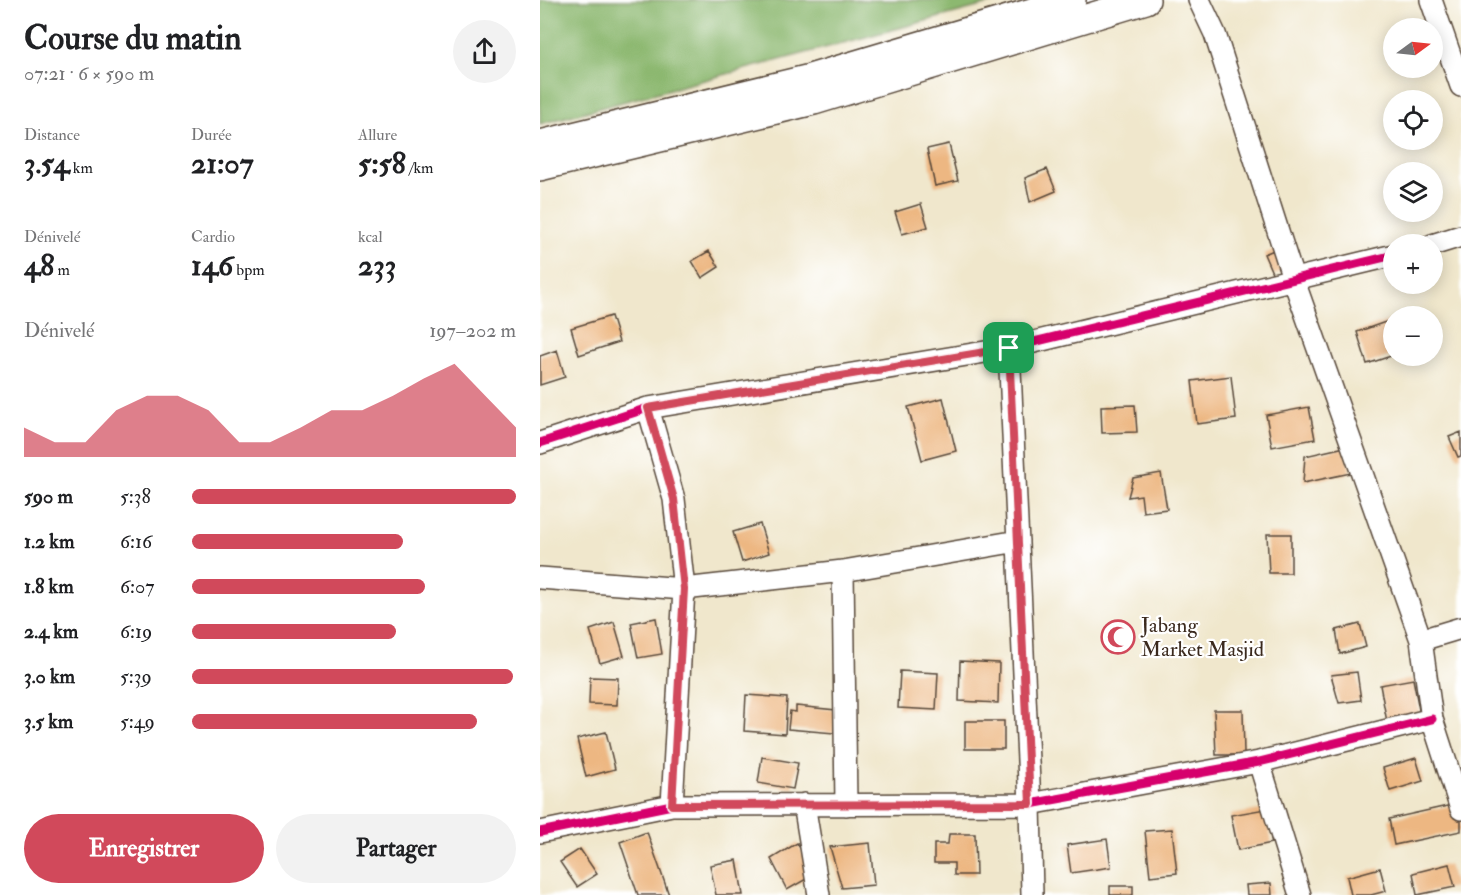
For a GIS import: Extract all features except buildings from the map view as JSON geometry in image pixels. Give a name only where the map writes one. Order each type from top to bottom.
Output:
[{"type":"street","points":[[540,144],[810,78],[1072,0]]},
{"type":"street","points":[[540,167],[814,101],[1146,0]]},
{"type":"street","points":[[1199,0],[1215,34],[1293,278],[1421,640],[1432,718],[1461,809]]},
{"type":"street","points":[[1431,0],[1461,86]]},
{"type":"street","points":[[1443,242],[1461,236]]},
{"type":"street","points":[[540,443],[648,408],[1009,348],[1383,258]]},
{"type":"street","points":[[1009,348],[1030,804],[1032,895]]},
{"type":"street","points":[[648,408],[674,499],[684,589],[672,805]]},
{"type":"street","points":[[540,578],[684,589],[843,571],[1018,541]]},
{"type":"street","points":[[843,571],[846,804]]},
{"type":"street","points":[[1421,640],[1461,628]]},
{"type":"street","points":[[540,832],[672,805],[1030,804],[1258,762],[1432,718]]},
{"type":"street","points":[[1258,762],[1300,895]]},
{"type":"street","points":[[804,804],[819,895]]},
{"type":"green space","points":[[540,0],[1004,0],[540,124]]},
{"type":"cycle path","points":[[540,443],[648,408],[1009,348],[1383,258]]},
{"type":"cycle path","points":[[540,832],[672,805],[1030,804],[1259,762],[1432,719]]},
{"type":"place","name":"Jabang Market Masjid","points":[[1118,637]]},
{"type":"route","points":[[1009,348],[1030,804],[672,805],[684,589],[674,499],[648,408],[1009,348]]}]
